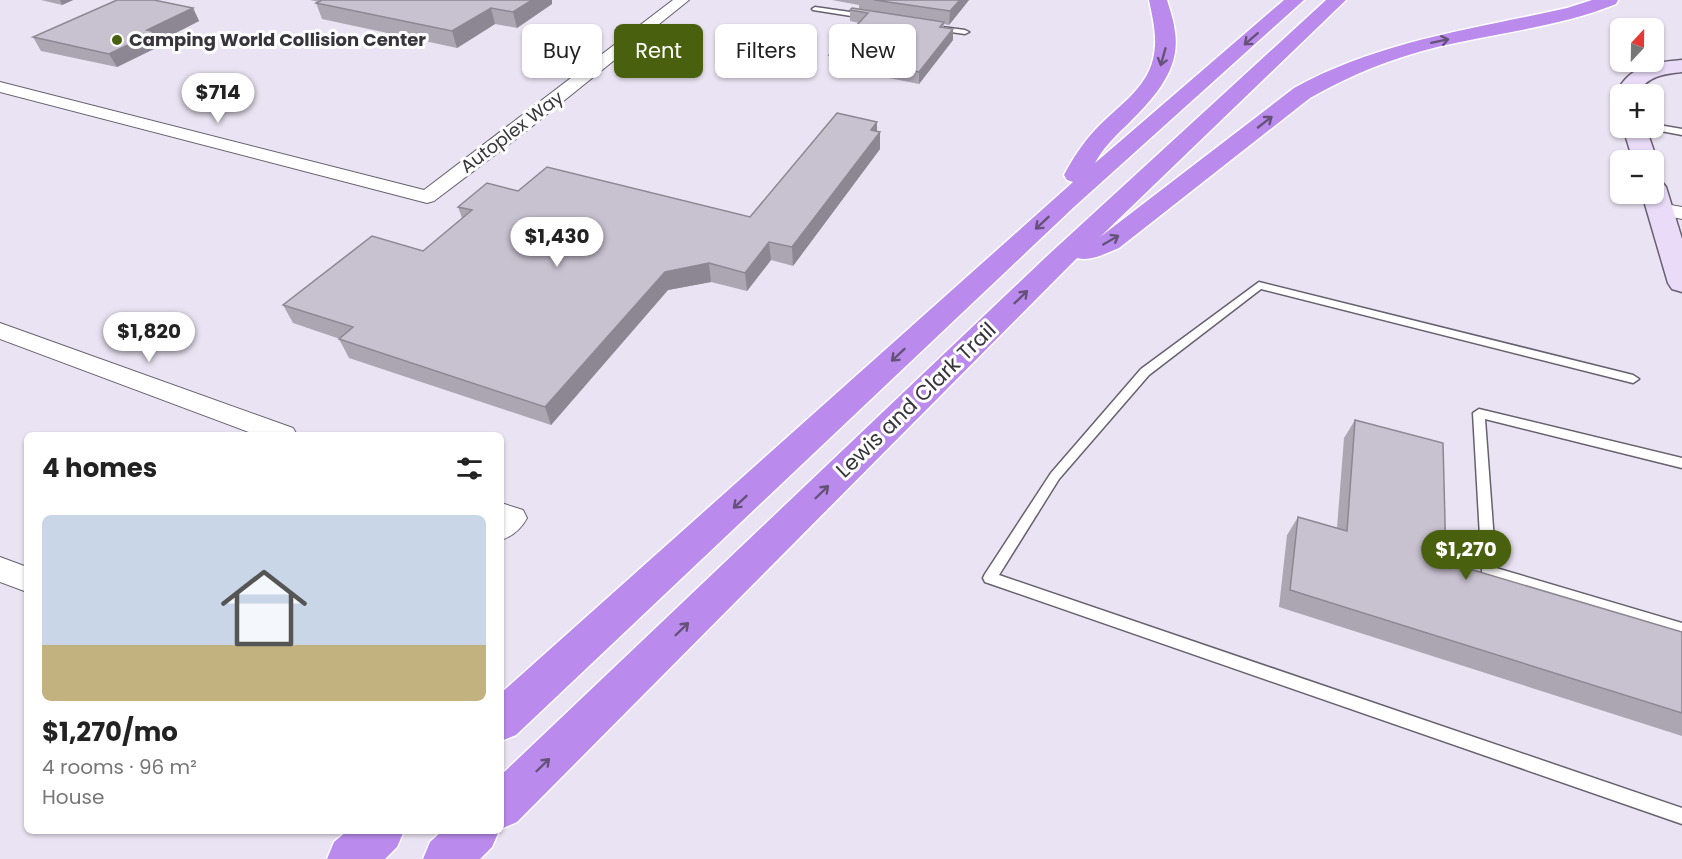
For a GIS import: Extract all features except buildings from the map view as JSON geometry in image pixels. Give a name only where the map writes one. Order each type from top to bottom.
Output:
[{"type":"highway","points":[[1065,202],[1083,157],[1144,96],[1158,73],[1167,35],[1158,0]]},
{"type":"highway","name":"Lewis and Clark Trail","points":[[504,718],[1065,202],[1295,0]]},
{"type":"highway","name":"Lewis and Clark Trail","points":[[504,803],[1057,262],[1337,0]]},
{"type":"highway","points":[[1057,262],[1110,242],[1302,93],[1337,73],[1380,56],[1409,48],[1579,10],[1609,0]]},
{"type":"highway","points":[[351,859],[378,834]]},
{"type":"highway","points":[[447,859],[473,834]]},
{"type":"street","name":"Autoplex Way","points":[[0,87],[427,197],[682,0]]},
{"type":"street","points":[[1632,84],[1642,74],[1682,66]]},
{"type":"street","points":[[1665,203],[1682,283]]},
{"type":"street","points":[[0,331],[276,432]]},
{"type":"street","points":[[0,568],[24,579]]},
{"type":"lane","points":[[815,9],[872,18]]},
{"type":"lane","points":[[930,27],[965,32]]},
{"type":"lane","points":[[1664,129],[1682,132]]},
{"type":"lane","points":[[1634,380],[1259,285],[1145,372],[1055,476],[990,578],[1682,816]]},
{"type":"lane","points":[[1682,464],[1479,413],[1489,572],[1682,629]]},
{"type":"place","name":"Camping World Collision Center","points":[[117,40]]}]
